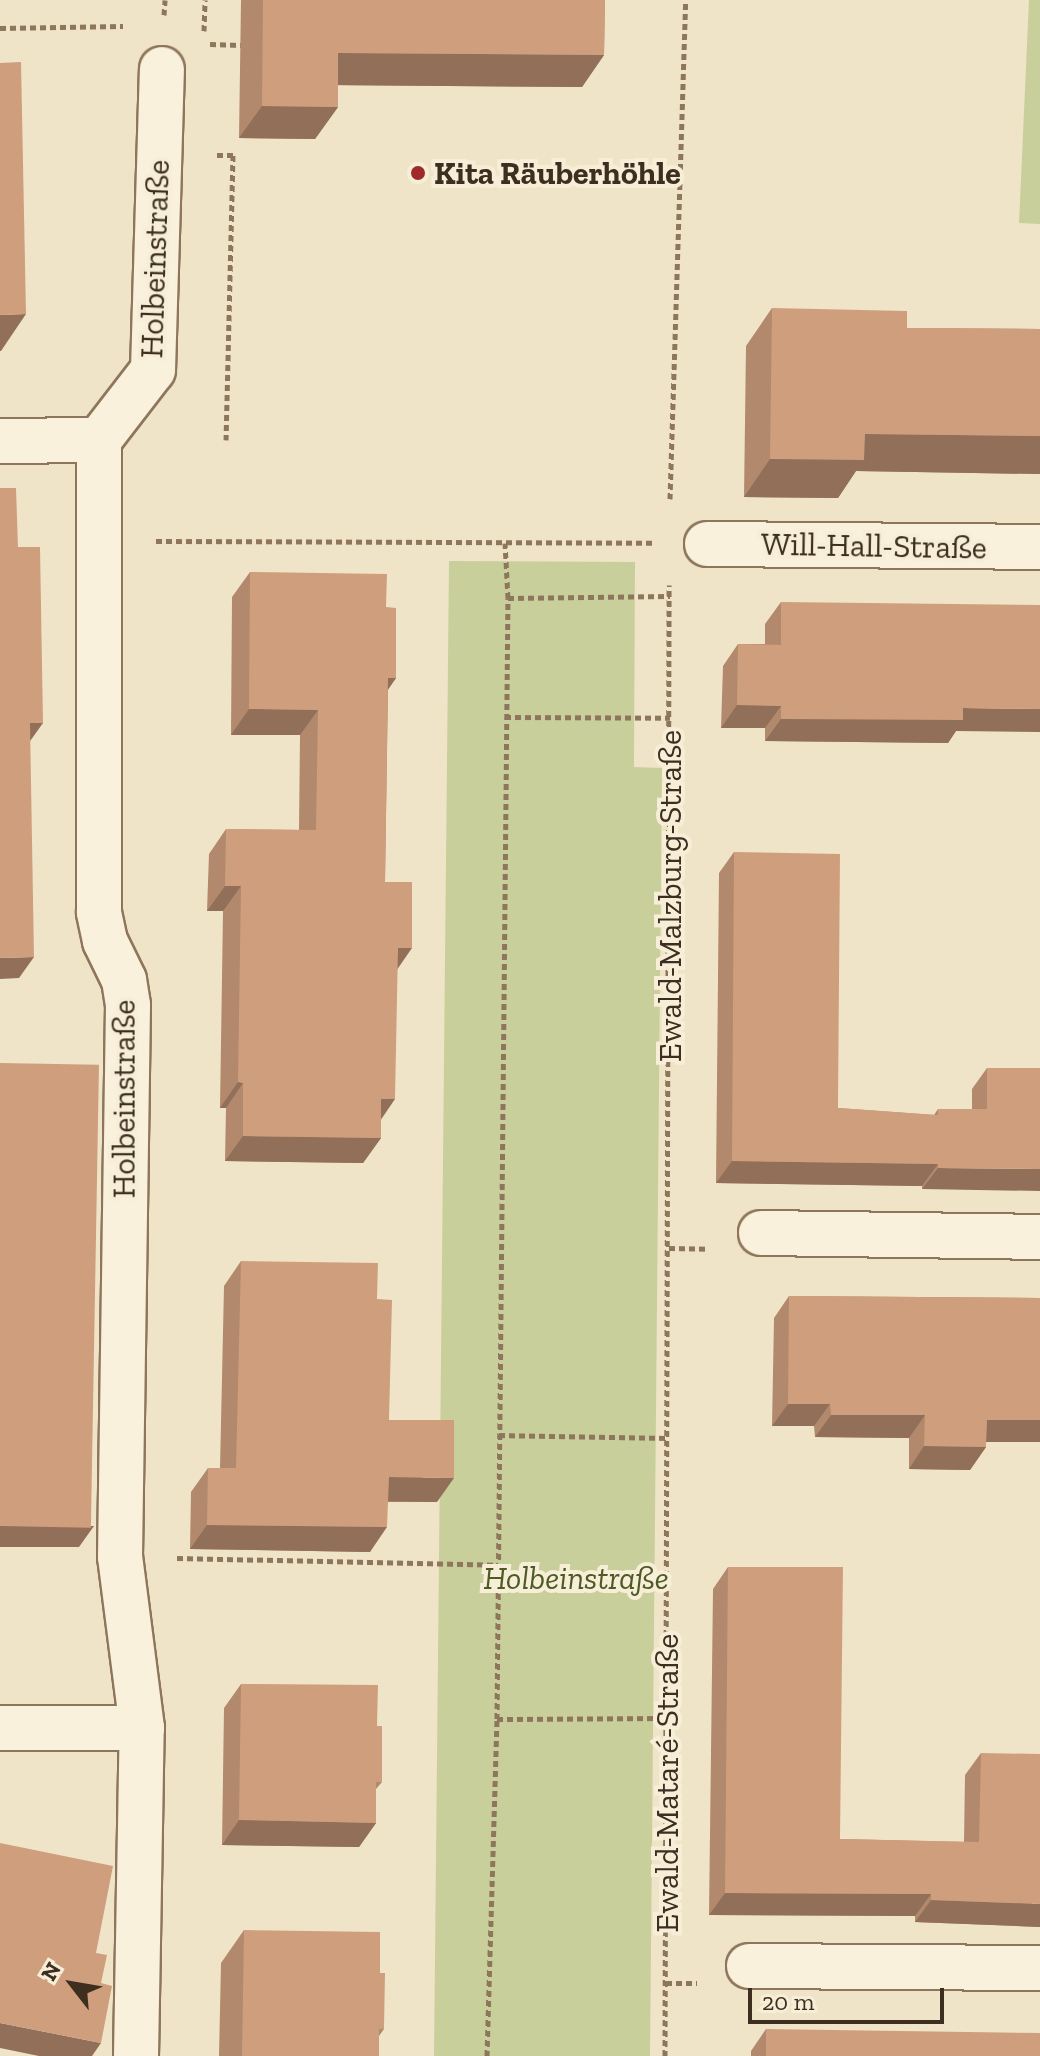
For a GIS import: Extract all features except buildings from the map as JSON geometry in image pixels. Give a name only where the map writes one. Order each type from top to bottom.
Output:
[{"type":"street","name":"Holbeinstraße","points":[[136,2056],[142,1728],[120,1557],[128,1005],[124,980],[105,941],[99,912],[99,440],[153,370],[162,69]]},
{"type":"street","points":[[0,441],[99,440]]},
{"type":"street","name":"Will-Hall-Straße","points":[[688,543],[1040,547]]},
{"type":"street","points":[[761,1233],[1040,1237]]},
{"type":"street","points":[[0,1728],[142,1728]]},
{"type":"street","points":[[749,1966],[1040,1968]]},
{"type":"path","points":[[203,43],[205,0]]},
{"type":"path","name":"Ewald-Malzburg-Straße","points":[[669,1248],[670,596],[688,543],[686,0]]},
{"type":"path","points":[[0,28],[133,26]]},
{"type":"path","points":[[210,155],[233,155],[226,440]]},
{"type":"path","points":[[99,540],[688,543]]},
{"type":"path","points":[[487,2056],[497,1719],[508,598],[505,543]]},
{"type":"path","points":[[508,598],[670,596]]},
{"type":"path","points":[[505,717],[670,718]]},
{"type":"path","name":"Ewald-Mataré-Straße","points":[[665,2056],[669,1248]]},
{"type":"path","points":[[499,1435],[669,1438]]},
{"type":"path","points":[[120,1557],[498,1565]]},
{"type":"path","points":[[497,1719],[667,1718]]},
{"type":"green space","points":[[1029,0],[1040,0],[1040,224],[1019,223]]},
{"type":"green space","points":[[449,561],[635,562],[634,767],[662,768],[650,2056],[434,2056]]},
{"type":"place","name":"Kita Räuberhöhle","points":[[418,173]]}]
